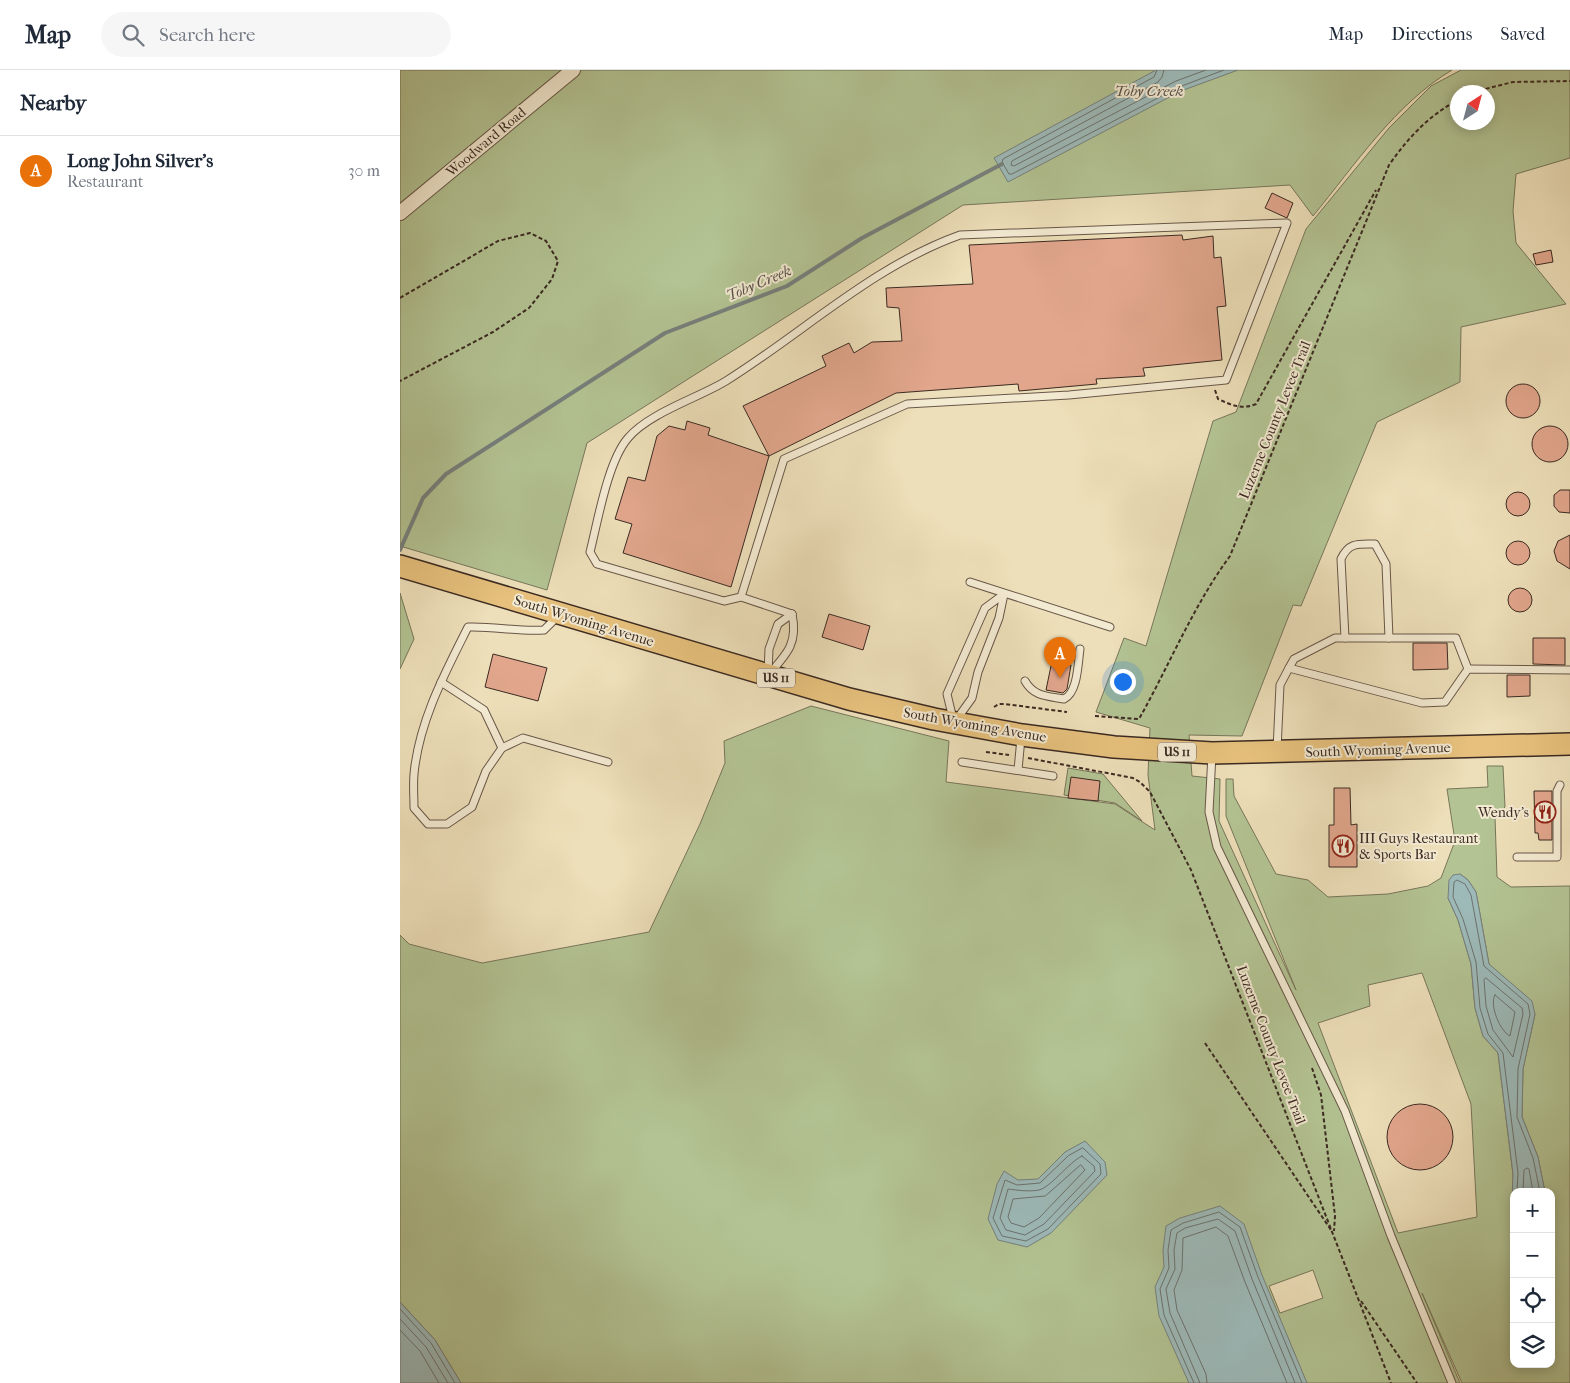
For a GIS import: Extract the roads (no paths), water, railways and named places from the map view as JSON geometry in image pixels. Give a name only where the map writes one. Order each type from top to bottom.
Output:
[{"type":"main road","name":"South Wyoming Avenue","points":[[400,566],[768,676],[877,706],[954,723],[1022,735],[1114,747],[1212,753],[1277,753],[1570,744]]},
{"type":"street","name":"Woodward Road","points":[[400,213],[573,70]]},
{"type":"lane","points":[[741,597],[784,460],[907,404],[1069,395],[1226,380],[1287,222],[960,235],[934,244],[857,290],[724,382],[676,406],[629,436],[615,460],[590,552],[597,564],[724,601],[741,597],[792,614]]},
{"type":"lane","points":[[1345,638],[1341,559],[1346,549],[1353,543],[1375,544],[1386,564],[1389,638]]},
{"type":"lane","points":[[970,582],[1110,627]]},
{"type":"lane","points":[[954,723],[972,698],[978,672],[998,618],[1004,594]]},
{"type":"lane","points":[[954,723],[947,694],[985,608],[1004,594]]},
{"type":"lane","points":[[560,614],[544,630],[529,631],[494,626],[468,627],[441,682],[427,716],[414,774],[414,808],[428,824],[447,824],[472,806],[486,771],[502,748],[523,738],[608,762]]},
{"type":"lane","points":[[768,676],[770,645],[778,624],[792,614]]},
{"type":"lane","points":[[768,676],[786,656],[796,630],[792,614]]},
{"type":"lane","points":[[1277,753],[1280,685],[1294,659],[1335,638],[1456,638],[1468,669]]},
{"type":"lane","points":[[1025,681],[1029,689],[1037,694],[1064,699],[1068,697],[1072,691],[1080,649]]},
{"type":"lane","points":[[1289,668],[1422,703],[1445,702],[1468,669]]},
{"type":"lane","points":[[1468,669],[1570,670]]},
{"type":"lane","points":[[441,682],[484,710],[502,748]]},
{"type":"lane","points":[[1018,770],[1022,735]]},
{"type":"lane","points":[[1212,753],[1209,812],[1217,847],[1345,1111],[1391,1236],[1452,1383]]},
{"type":"lane","points":[[962,762],[1053,776]]},
{"type":"lane","points":[[1516,857],[1557,857],[1557,790],[1560,785]]},
{"type":"water","name":"Toby Creek","points":[[1156,70],[1238,70],[1181,91],[1008,182],[994,158]]},
{"type":"water","points":[[1460,874],[1468,880],[1476,892],[1489,964],[1532,1001],[1535,1014],[1523,1069],[1522,1117],[1538,1157],[1544,1188],[1512,1188],[1513,1174],[1498,1053],[1483,1036],[1475,1008],[1471,964],[1458,920],[1448,898],[1449,880],[1453,875]]},
{"type":"water","points":[[1085,1141],[1105,1162],[1107,1175],[1051,1233],[1027,1247],[998,1240],[988,1219],[997,1184],[1004,1171],[1018,1180],[1038,1179],[1065,1152]]},
{"type":"water","points":[[1220,1206],[1244,1224],[1262,1275],[1307,1383],[1189,1383],[1159,1316],[1155,1287],[1164,1267],[1163,1250],[1166,1226],[1180,1218]]},
{"type":"water","points":[[400,1302],[435,1340],[461,1383],[400,1383]]},
{"type":"waterway","name":"Toby Creek","points":[[400,550],[423,498],[446,474],[665,333],[787,286],[862,238],[1002,164]]},
{"type":"place","name":"Long John Silver's","points":[[1060,678]]},
{"type":"place","name":"Wendy's","points":[[1545,812]]},
{"type":"place","name":"III Guys Restaurant & Sports Bar","points":[[1343,846]]}]
